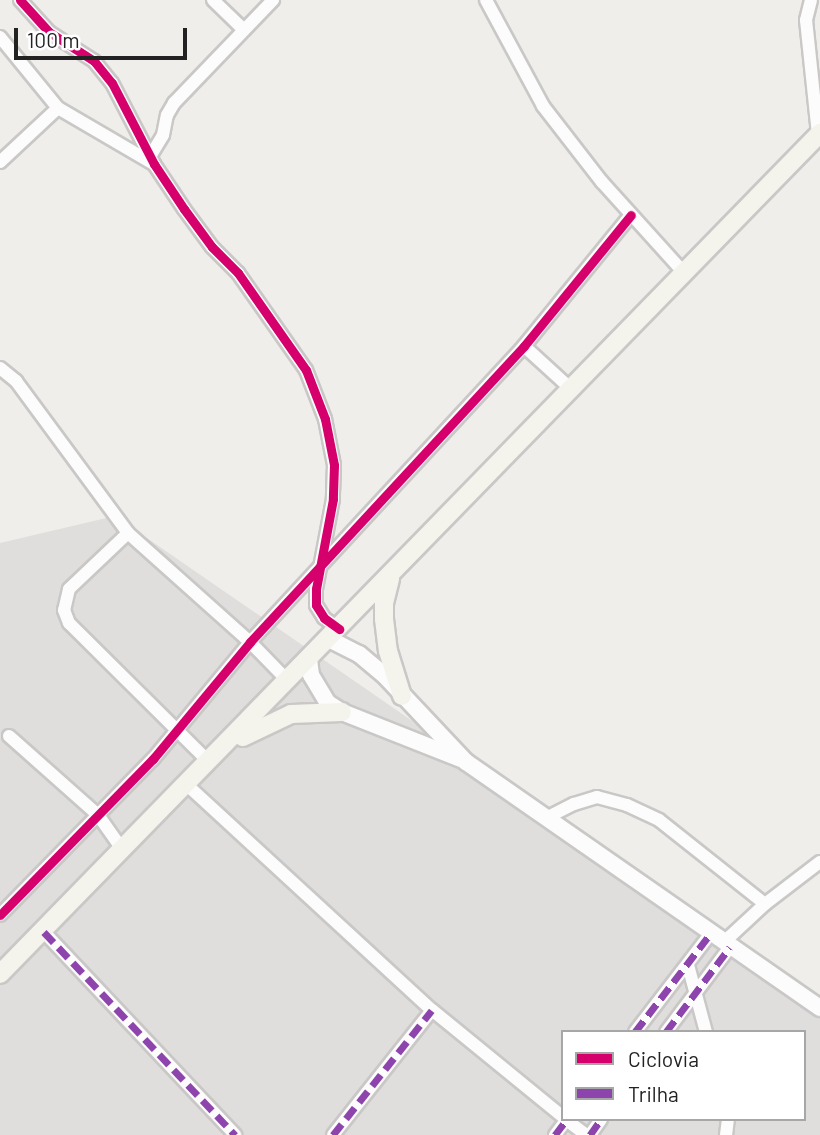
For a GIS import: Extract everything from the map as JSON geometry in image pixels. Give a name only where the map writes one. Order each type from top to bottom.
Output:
[{"type":"main road","points":[[0,974],[44,932],[819,134]]},
{"type":"main road","points":[[391,576],[384,603],[384,619],[388,651],[402,696]]},
{"type":"main road","points":[[215,756],[270,721],[291,714],[342,712]]},
{"type":"street","points":[[20,0],[49,32],[94,61],[112,83],[153,160],[212,247],[239,273],[306,370],[325,419],[334,465],[334,499],[319,569],[316,605],[334,634],[386,677],[466,761],[820,1008]]},
{"type":"street","points":[[213,0],[244,30]]},
{"type":"street","points":[[153,160],[174,103],[273,0]]},
{"type":"street","points":[[811,0],[806,20],[819,134]]},
{"type":"street","points":[[490,3],[543,106],[631,215],[685,274]]},
{"type":"street","points":[[0,37],[58,108],[153,160]]},
{"type":"street","points":[[0,162],[58,108]]},
{"type":"street","points":[[0,915],[153,759],[174,730],[250,642],[524,346],[631,215]]},
{"type":"street","points":[[524,346],[570,388]]},
{"type":"street","points":[[0,368],[16,382],[128,533],[250,642],[288,681]]},
{"type":"street","points":[[128,533],[69,589],[64,610],[69,623],[174,730],[215,756]]},
{"type":"street","points":[[309,659],[311,675],[319,691],[342,712],[466,761]]},
{"type":"street","points":[[9,736],[98,815],[122,849]]},
{"type":"street","points":[[187,785],[432,1010],[561,1116]]},
{"type":"street","points":[[548,817],[573,804],[597,797],[627,805],[659,820],[765,904]]},
{"type":"street","points":[[637,1030],[688,965],[820,862]]},
{"type":"street","points":[[44,932],[235,1135]]},
{"type":"street","points":[[667,1030],[695,991],[722,941]]},
{"type":"street","points":[[688,965],[705,1030]]},
{"type":"street","points":[[333,1135],[432,1010]]},
{"type":"street","points":[[568,1121],[588,1135],[599,1121]]},
{"type":"shaded area","points":[[115,516],[820,1002],[820,1135],[0,1135],[0,543]]},
{"type":"marked path","points":[[44,932],[235,1135]]},
{"type":"marked path","points":[[637,1030],[711,933]]},
{"type":"marked path","points":[[668,1030],[730,947]]},
{"type":"marked path","points":[[333,1135],[432,1010]]},
{"type":"marked path","points":[[555,1135],[566,1121]]},
{"type":"marked path","points":[[590,1135],[600,1121]]},
{"type":"cycle path","points":[[20,0],[49,32],[94,61],[112,83],[154,164],[184,209],[212,247],[238,273],[306,370],[325,419],[334,465],[333,499],[316,589],[316,605],[324,618],[339,629]]},
{"type":"cycle path","points":[[0,915],[153,759],[250,642],[524,346],[631,215]]}]
